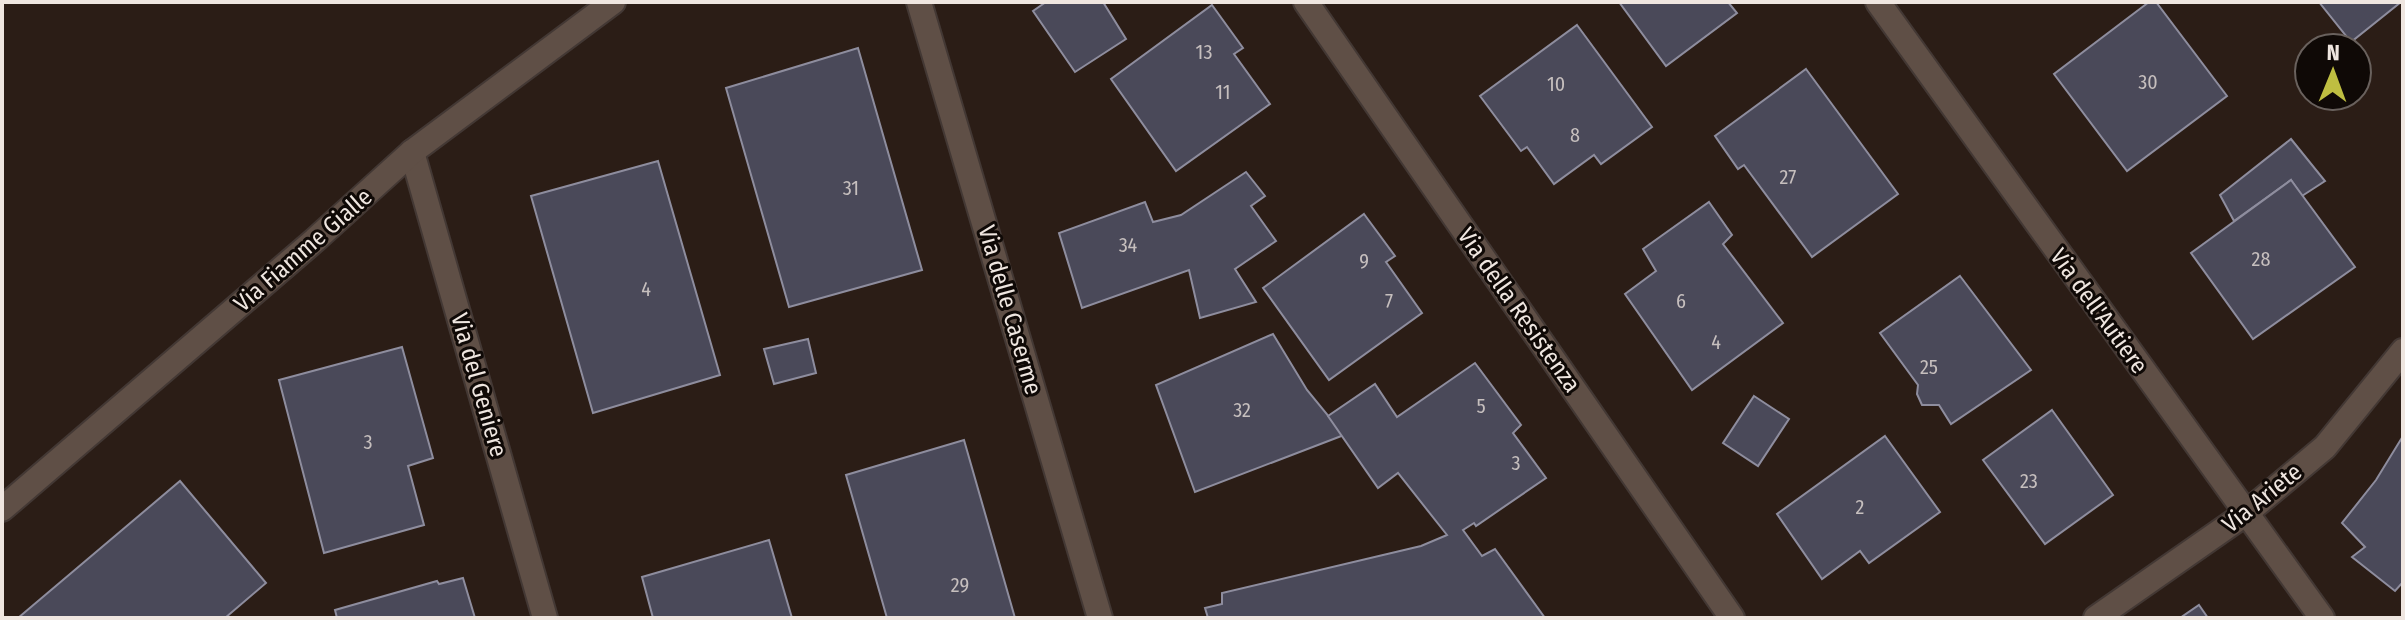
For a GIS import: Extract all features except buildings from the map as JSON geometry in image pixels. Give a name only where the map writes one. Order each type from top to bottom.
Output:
[{"type":"street","name":"Via Fiamme Gialle","points":[[2,509],[315,240],[412,152],[613,2]]},
{"type":"street","name":"Via delle Caserme","points":[[919,2],[1100,618]]},
{"type":"street","name":"Via della Resistenza","points":[[1306,2],[1732,618]]},
{"type":"street","name":"Via dell'Autiere","points":[[1878,2],[2322,618]]},
{"type":"street","name":"Via del Geniere","points":[[412,152],[545,618]]},
{"type":"street","name":"Via Ariete","points":[[2096,618],[2245,514],[2325,447],[2403,351]]}]
